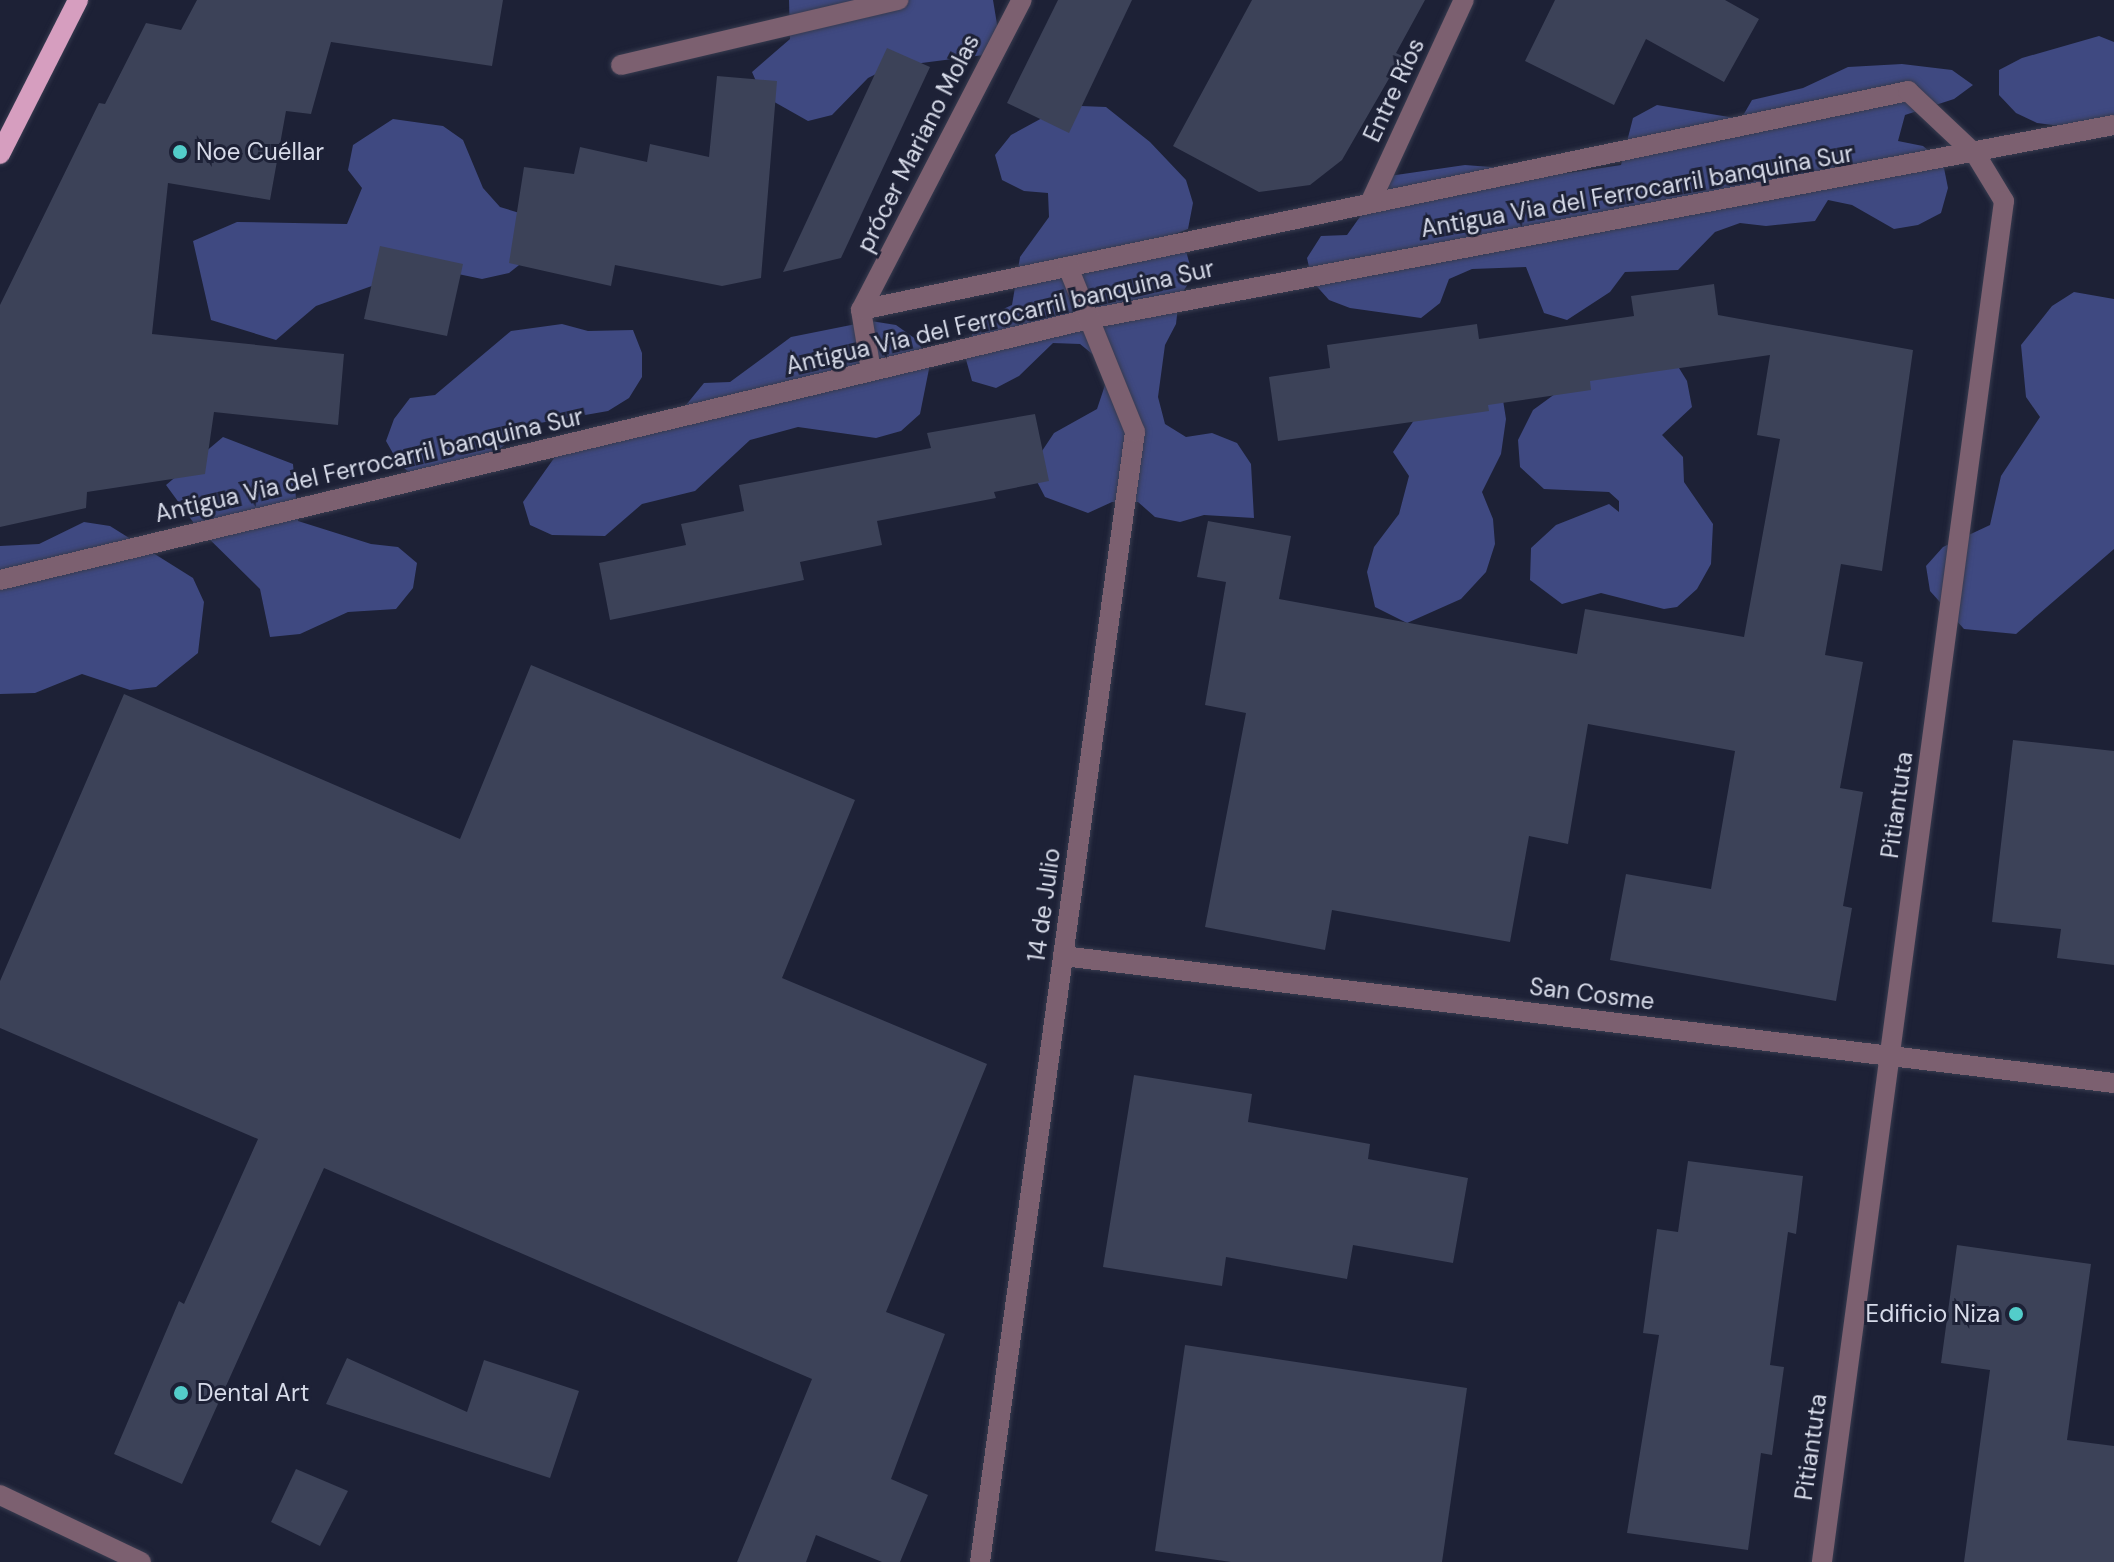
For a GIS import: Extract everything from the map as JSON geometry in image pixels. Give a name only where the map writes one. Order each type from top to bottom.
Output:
[{"type":"main road","points":[[0,154],[78,0]]},
{"type":"street","points":[[621,65],[898,0]]},
{"type":"street","name":"prócer Mariano Molas","points":[[861,310],[1022,0]]},
{"type":"street","name":"Entre Ríos","points":[[1370,203],[1464,0]]},
{"type":"street","name":"Pitiantuta","points":[[1370,203],[1908,91],[1976,155],[2004,201],[1822,1562]]},
{"type":"street","name":"Antigua Via del Ferrocarril banquina Sur","points":[[0,580],[1089,319],[1976,155],[2114,125]]},
{"type":"street","points":[[871,371],[861,310],[1370,203]]},
{"type":"street","name":"14 de Julio","points":[[980,1562],[1135,432],[1068,267]]},
{"type":"street","name":"San Cosme","points":[[1063,956],[2114,1083]]},
{"type":"street","points":[[0,1495],[141,1562]]},
{"type":"shaded area","points":[[789,0],[993,0],[998,30],[992,54],[890,67],[868,78],[832,115],[808,121],[762,95],[752,72],[790,39]]},
{"type":"shaded area","points":[[2099,36],[2114,42],[2114,126],[2092,130],[2037,123],[2016,113],[1999,95],[1999,70],[2022,58]]},
{"type":"shaded area","points":[[1902,64],[1952,70],[1973,85],[1954,99],[1905,115],[1898,141],[1923,146],[1943,163],[1948,188],[1941,213],[1918,225],[1894,229],[1852,205],[1828,200],[1815,221],[1766,226],[1740,223],[1715,232],[1678,270],[1625,272],[1610,292],[1567,320],[1544,313],[1526,267],[1472,269],[1449,279],[1440,303],[1421,318],[1350,308],[1329,300],[1312,281],[1307,258],[1321,236],[1347,235],[1389,176],[1465,165],[1568,173],[1621,165],[1633,118],[1657,105],[1741,119],[1752,100],[1803,88],[1848,67]]},
{"type":"shaded area","points":[[1081,106],[1106,107],[1150,142],[1186,180],[1193,203],[1188,229],[1165,238],[1186,251],[1193,276],[1179,298],[1176,324],[1165,345],[1158,397],[1165,424],[1186,437],[1212,433],[1237,443],[1251,464],[1254,518],[1204,515],[1180,522],[1155,517],[1138,502],[1112,502],[1088,513],[1045,497],[1034,476],[1040,454],[1054,433],[1097,409],[1105,385],[1101,361],[1080,344],[1053,343],[1019,376],[996,388],[972,381],[965,356],[973,332],[990,315],[1012,305],[1020,257],[1049,217],[1048,193],[1024,191],[1002,180],[995,155],[1011,135],[1055,111]]},
{"type":"shaded area","points":[[393,119],[443,126],[463,140],[483,188],[500,207],[526,215],[528,258],[509,273],[482,279],[458,274],[394,278],[316,306],[276,340],[211,320],[193,241],[237,222],[347,224],[362,188],[348,170],[353,145]]},
{"type":"shaded area","points":[[2074,292],[2114,299],[2114,549],[2016,634],[1964,629],[1930,591],[1926,566],[1943,547],[1990,525],[2001,476],[2040,417],[2026,397],[2021,345],[2052,306]]},
{"type":"shaded area","points":[[871,321],[896,325],[917,340],[930,364],[920,414],[901,431],[876,438],[798,427],[750,440],[695,491],[642,504],[605,536],[552,535],[530,525],[523,502],[564,444],[672,422],[704,383],[730,382],[791,337]]},
{"type":"shaded area","points":[[562,324],[588,331],[633,330],[642,353],[642,377],[629,398],[608,411],[534,424],[470,470],[420,481],[399,464],[386,441],[394,419],[410,398],[435,395],[511,331]]},
{"type":"shaded area","points":[[1671,355],[1687,381],[1692,407],[1662,435],[1683,457],[1684,482],[1713,524],[1711,564],[1697,589],[1677,607],[1664,609],[1601,593],[1562,604],[1530,580],[1531,548],[1556,525],[1609,504],[1619,512],[1619,501],[1609,492],[1544,489],[1520,467],[1518,440],[1533,410],[1596,364]]},
{"type":"shaded area","points":[[1500,381],[1506,419],[1501,454],[1482,492],[1493,519],[1495,544],[1486,572],[1461,599],[1407,623],[1375,607],[1367,572],[1374,547],[1399,514],[1409,476],[1393,452],[1420,411]]},
{"type":"shaded area","points":[[223,437],[293,464],[298,521],[371,544],[398,547],[417,563],[413,588],[396,609],[348,612],[300,634],[270,637],[260,589],[196,526],[166,485]]},
{"type":"shaded area","points":[[84,522],[110,526],[193,578],[204,602],[198,653],[156,687],[130,690],[82,674],[35,693],[0,694],[0,546],[39,544]]},
{"type":"building","points":[[197,0],[503,0],[492,66],[331,42],[311,114],[286,111],[270,200],[168,183],[152,334],[344,354],[338,425],[214,412],[205,474],[87,492],[86,508],[0,527],[0,305],[99,103],[105,104],[146,23],[181,30]]},
{"type":"building","points":[[1058,0],[1132,0],[1069,133],[1007,103]]},
{"type":"building","points":[[1252,0],[1425,0],[1396,53],[1402,56],[1342,160],[1310,185],[1259,192],[1173,146]]},
{"type":"building","points":[[1555,0],[1725,0],[1759,19],[1724,82],[1646,39],[1614,105],[1525,61]]},
{"type":"building","points":[[887,48],[930,67],[841,258],[783,272]]},
{"type":"building","points":[[717,76],[777,81],[761,278],[722,286],[615,265],[611,286],[509,263],[524,167],[574,174],[580,147],[647,162],[650,144],[709,157]]},
{"type":"building","points":[[380,246],[463,264],[447,336],[364,319]]},
{"type":"building","points":[[1714,284],[1718,315],[1913,350],[1882,571],[1841,564],[1825,655],[1863,662],[1840,788],[1863,792],[1843,906],[1852,908],[1836,1001],[1610,960],[1626,874],[1711,889],[1735,751],[1588,724],[1568,844],[1529,836],[1510,942],[1332,910],[1325,950],[1205,927],[1246,713],[1205,705],[1226,582],[1197,577],[1208,521],[1291,536],[1279,599],[1577,654],[1585,609],[1744,637],[1780,439],[1757,435],[1770,355],[1590,381],[1591,390],[1488,405],[1489,411],[1278,441],[1269,377],[1330,368],[1327,345],[1477,324],[1479,339],[1634,316],[1631,296]]},
{"type":"building","points":[[1035,414],[1049,481],[994,492],[996,498],[877,521],[882,545],[800,562],[804,580],[610,620],[599,563],[686,545],[681,524],[744,511],[739,485],[931,448],[927,433]]},
{"type":"building","points":[[531,665],[855,800],[782,978],[987,1064],[886,1312],[945,1334],[891,1479],[928,1495],[900,1562],[882,1562],[816,1535],[806,1562],[737,1562],[812,1379],[324,1168],[182,1484],[114,1454],[179,1301],[184,1304],[258,1139],[0,1028],[0,981],[124,694],[460,839]]},
{"type":"building","points":[[2013,740],[2114,751],[2114,965],[2057,958],[2061,929],[1992,922]]},
{"type":"building","points":[[1134,1075],[1252,1094],[1248,1122],[1370,1144],[1368,1159],[1468,1178],[1453,1263],[1353,1245],[1347,1279],[1226,1257],[1222,1286],[1103,1267]]},
{"type":"building","points":[[1688,1161],[1803,1176],[1796,1234],[1788,1232],[1770,1365],[1784,1367],[1772,1455],[1761,1453],[1748,1550],[1627,1533],[1659,1335],[1643,1333],[1657,1229],[1678,1232]]},
{"type":"building","points":[[1957,1245],[2091,1264],[2067,1440],[2114,1446],[2114,1562],[1964,1562],[1990,1370],[1941,1363]]},
{"type":"building","points":[[1185,1345],[1467,1388],[1442,1562],[1231,1562],[1155,1551]]},
{"type":"building","points":[[347,1358],[467,1412],[484,1360],[579,1391],[550,1478],[326,1404]]},
{"type":"building","points":[[296,1469],[348,1491],[320,1546],[271,1522]]},
{"type":"place","name":"Noe Cuéllar","points":[[180,152]]},
{"type":"place","name":"Edificio Niza","points":[[2016,1314]]},
{"type":"place","name":"Dental Art","points":[[181,1393]]}]
